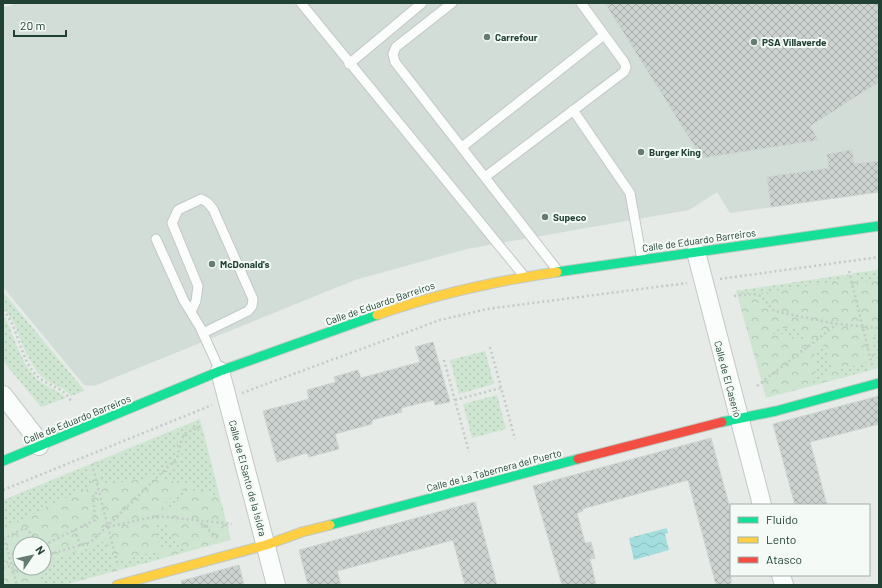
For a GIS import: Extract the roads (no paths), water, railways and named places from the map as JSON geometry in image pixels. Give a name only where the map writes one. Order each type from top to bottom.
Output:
[{"type":"street","name":"Calle de Eduardo Barreiros","points":[[3,461],[220,372],[412,302],[500,280],[879,226]]},
{"type":"street","name":"Calle de El Caserío","points":[[696,252],[702,281],[762,504]]},
{"type":"street","name":"Calle de El Santo de la Isidra","points":[[220,372],[276,585]]},
{"type":"street","name":"Calle de La Tabernera del Puerto","points":[[118,585],[266,545],[317,528],[693,428],[776,411],[879,383]]},
{"type":"street","points":[[3,395],[34,435],[39,446]]},
{"type":"lane","points":[[301,3],[349,64],[525,277]]},
{"type":"lane","points":[[349,64],[422,3]]},
{"type":"lane","points":[[452,3],[396,47],[393,54],[396,62],[559,272]]},
{"type":"lane","points":[[485,177],[624,72],[626,67],[581,3]]},
{"type":"lane","points":[[462,147],[604,35]]},
{"type":"lane","points":[[573,110],[630,193],[642,260]]},
{"type":"lane","points":[[191,312],[196,301],[198,286],[172,222],[178,210],[201,199],[207,202],[213,209],[253,298],[252,306],[248,311],[203,333]]},
{"type":"lane","points":[[156,239],[184,301],[203,333],[220,372]]},
{"type":"water","points":[[667,528],[668,533],[665,534],[669,550],[634,560],[629,538]]},
{"type":"place","name":"Carrefour","points":[[487,37]]},
{"type":"place","name":"PSA Villaverde","points":[[754,42]]},
{"type":"place","name":"Burger King","points":[[641,152]]},
{"type":"place","name":"Supeco","points":[[545,217]]},
{"type":"place","name":"McDonald's","points":[[212,264]]}]
